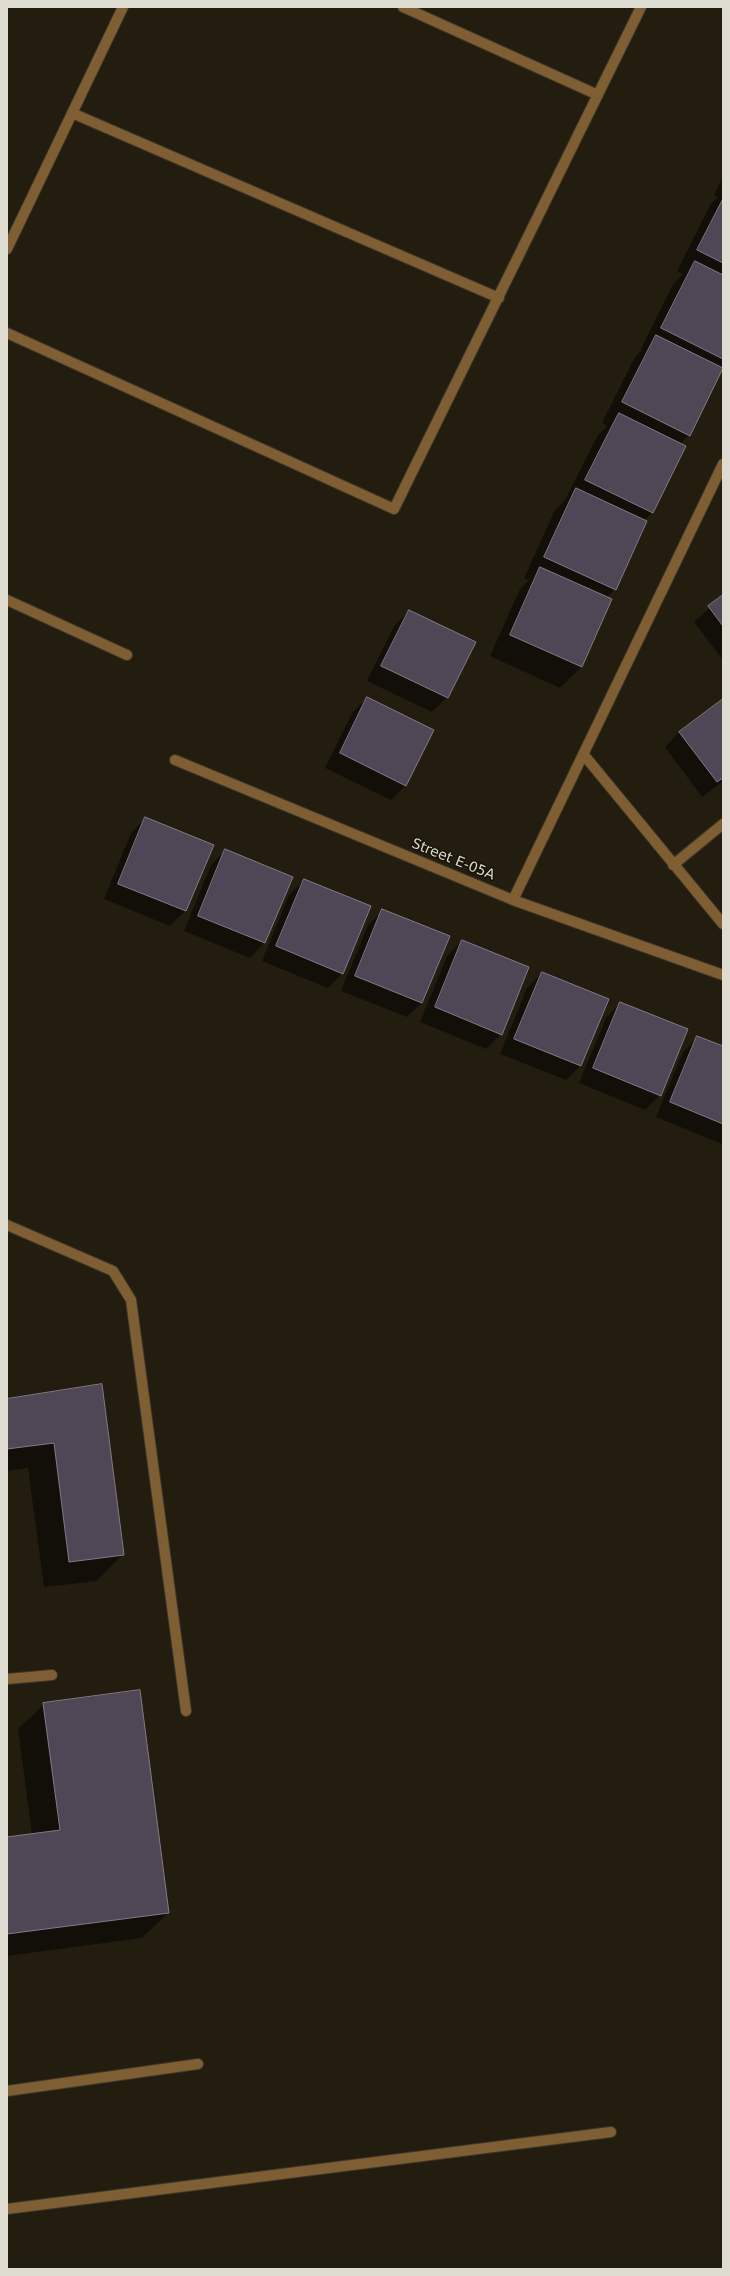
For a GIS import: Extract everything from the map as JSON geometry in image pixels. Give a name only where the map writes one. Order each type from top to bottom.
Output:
[{"type":"street","points":[[7,250],[123,7]]},
{"type":"street","points":[[403,7],[598,95]]},
{"type":"street","points":[[7,333],[394,509],[641,7]]},
{"type":"street","points":[[72,113],[499,298]]},
{"type":"street","points":[[513,900],[723,464]]},
{"type":"street","points":[[7,600],[127,655]]},
{"type":"street","points":[[584,754],[673,865],[723,924]]},
{"type":"street","name":"Street E-05A","points":[[175,760],[513,900],[723,975]]},
{"type":"street","points":[[673,865],[723,824]]},
{"type":"street","points":[[7,1225],[113,1271],[131,1300],[186,1710]]},
{"type":"street","points":[[7,1679],[52,1675]]},
{"type":"street","points":[[7,2091],[198,2064]]},
{"type":"street","points":[[7,2209],[611,2132]]},
{"type":"building","points":[[723,199],[723,263],[697,250]]},
{"type":"building","points":[[695,261],[723,275],[723,359],[661,328]]},
{"type":"building","points":[[656,335],[723,368],[690,436],[622,402]]},
{"type":"building","points":[[619,413],[686,446],[653,513],[585,480]]},
{"type":"building","points":[[576,488],[647,521],[616,590],[544,557]]},
{"type":"building","points":[[540,567],[612,599],[582,667],[510,635]]},
{"type":"building","points":[[723,595],[723,626],[708,606]]},
{"type":"building","points":[[409,610],[476,642],[448,698],[381,666]]},
{"type":"building","points":[[367,697],[434,730],[406,786],[340,753]]},
{"type":"building","points":[[723,699],[723,778],[717,782],[679,732]]},
{"type":"building","points":[[145,817],[214,845],[186,911],[118,884]]},
{"type":"building","points":[[225,849],[293,877],[265,943],[198,916]]},
{"type":"building","points":[[304,879],[371,906],[343,974],[276,946]]},
{"type":"building","points":[[382,909],[450,936],[422,1003],[355,976]]},
{"type":"building","points":[[462,940],[529,967],[502,1035],[435,1007]]},
{"type":"building","points":[[542,972],[609,999],[581,1066],[514,1039]]},
{"type":"building","points":[[620,1002],[688,1029],[661,1096],[593,1068]]},
{"type":"building","points":[[697,1036],[723,1046],[723,1124],[670,1102]]},
{"type":"building","points":[[102,1384],[124,1555],[69,1562],[54,1443],[7,1449],[7,1399]]},
{"type":"building","points":[[140,1690],[169,1913],[7,1934],[7,1837],[60,1830],[43,1703]]}]
